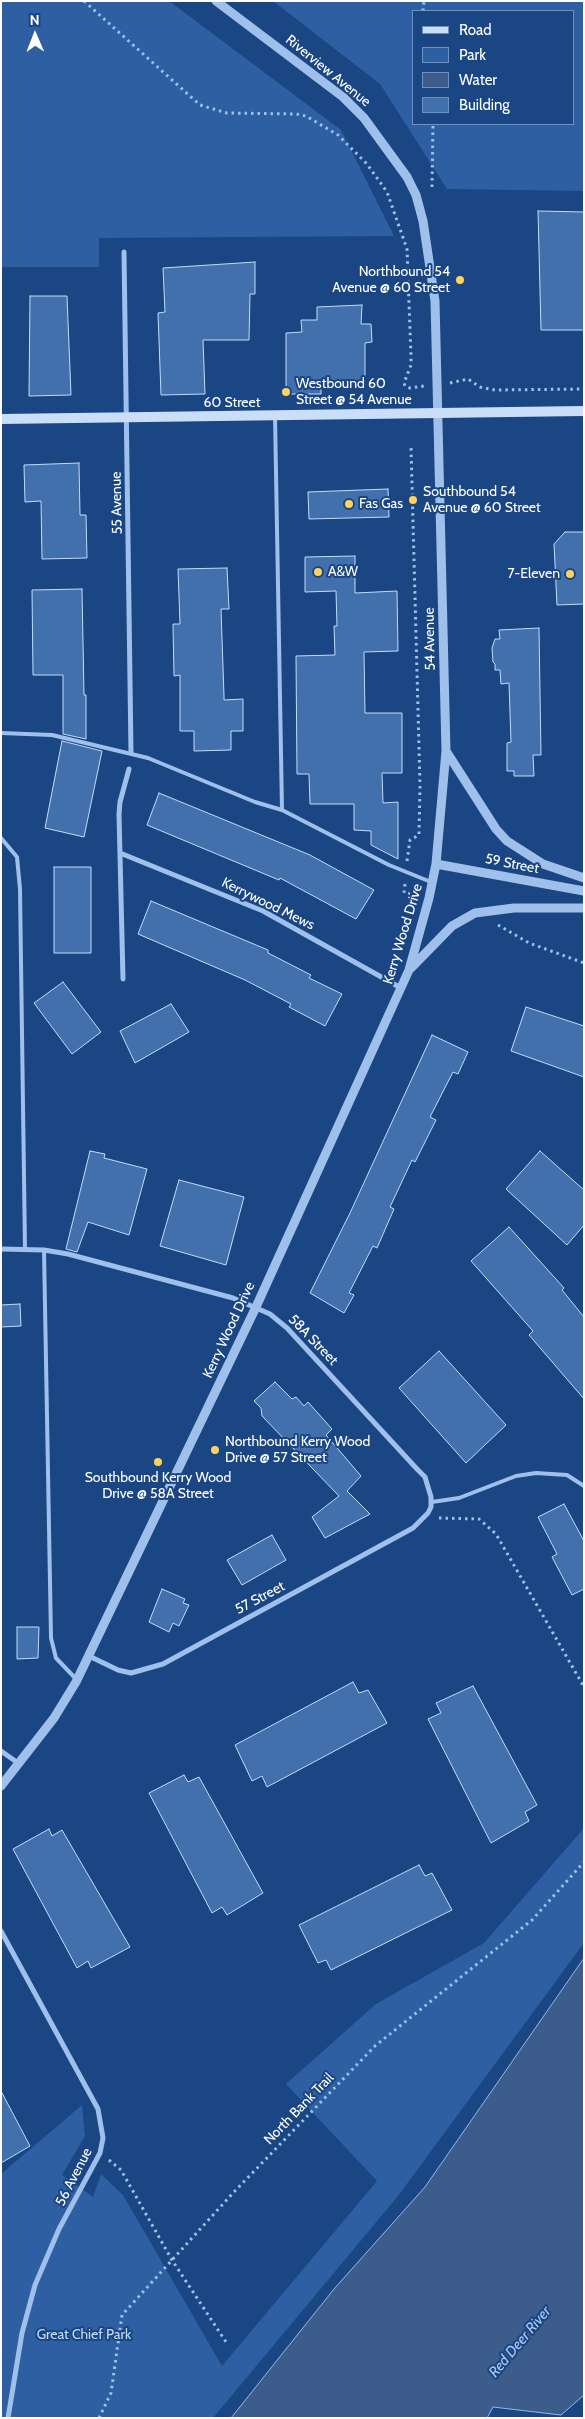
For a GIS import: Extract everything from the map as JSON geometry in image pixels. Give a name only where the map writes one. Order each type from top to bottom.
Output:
[{"type":"main road","name":"60 Street","points":[[1,419],[584,411]]},
{"type":"street","name":"Riverview Avenue","points":[[216,1],[343,97],[364,118],[407,176],[416,195],[428,244],[435,301],[439,414]]},
{"type":"street","name":"55 Avenue","points":[[124,252],[131,753]]},
{"type":"street","name":"54 Avenue","points":[[436,864],[446,751],[439,414]]},
{"type":"street","points":[[446,751],[496,829],[507,841],[543,864],[584,878]]},
{"type":"street","points":[[123,979],[120,802],[129,769]]},
{"type":"street","name":"Kerrywood Mews","points":[[120,853],[263,911],[401,988]]},
{"type":"street","name":"Kerry Wood Drive","points":[[1,1786],[62,1708],[77,1680],[256,1307],[409,970],[433,883],[436,864]]},
{"type":"street","name":"59 Street","points":[[436,864],[584,891]]},
{"type":"street","points":[[409,970],[452,926],[475,913],[514,908],[584,908]]},
{"type":"street","name":"58A Street","points":[[1,1249],[44,1250],[224,1296],[256,1307],[287,1328],[417,1469],[429,1486],[431,1505]]},
{"type":"street","name":"57 Street","points":[[89,1656],[124,1672],[151,1669],[400,1536],[424,1518],[431,1505]]},
{"type":"street","points":[[1,1751],[18,1763]]},
{"type":"street","name":"56 Avenue","points":[[1,1931],[98,2108],[103,2138],[100,2153],[59,2229],[35,2285],[22,2333],[8,2418]]},
{"type":"lane","points":[[275,416],[282,810]]},
{"type":"lane","points":[[1,734],[52,734],[131,753],[282,810],[388,865],[433,883]]},
{"type":"lane","points":[[1,838],[17,857],[20,889],[25,1249]]},
{"type":"lane","points":[[44,1250],[51,1638],[56,1658],[77,1680]]},
{"type":"lane","points":[[431,1505],[459,1498],[516,1476],[536,1473],[567,1475],[584,1486]]},
{"type":"path","points":[[84,1],[200,105],[227,113],[296,114],[306,116],[338,135],[375,173],[393,206],[407,249],[411,365],[404,383],[405,386],[410,388]]},
{"type":"path","points":[[432,187],[433,125]]},
{"type":"path","points":[[466,381],[468,379],[480,387],[495,390],[584,389]]},
{"type":"path","points":[[410,447],[420,769],[419,835]]},
{"type":"path","points":[[494,925],[501,926],[529,943],[549,952],[584,963]]},
{"type":"path","points":[[424,1518],[479,1519],[496,1534],[584,1687]]},
{"type":"path","name":"North Bank Trail","points":[[99,2418],[111,2393],[122,2315],[375,2046],[532,1920],[584,1862]]},
{"type":"path","points":[[100,2153],[121,2170],[172,2260],[226,2342]]},
{"type":"green space","points":[[1,1],[169,1],[341,130],[394,236],[99,238],[99,267],[1,267]]},
{"type":"green space","points":[[273,1],[584,1],[584,191],[447,189],[380,84]]},
{"type":"green space","name":"Great Chief Park","points":[[584,1828],[584,1943],[398,2196],[213,2418],[1,2418],[1,2174],[82,2105],[85,2136],[62,2175],[93,2197],[101,2174],[123,2195],[222,2366],[377,2181],[286,2084],[376,2004],[484,1943]]},
{"type":"water","name":"Red Deer River","points":[[584,1958],[584,2395],[561,2415],[493,2407],[487,2418],[231,2418],[334,2289],[425,2187]]},
{"type":"building","points":[[538,211],[584,212],[584,330],[541,330]]},
{"type":"building","points":[[255,262],[255,294],[250,294],[249,340],[203,340],[205,394],[161,395],[158,313],[165,312],[163,268]]},
{"type":"building","points":[[30,296],[67,296],[71,395],[29,396]]},
{"type":"building","points":[[362,305],[361,324],[371,324],[372,342],[365,343],[365,387],[321,387],[321,394],[286,394],[286,333],[302,332],[301,320],[317,320],[317,307]]},
{"type":"building","points":[[79,463],[80,515],[86,515],[87,558],[42,559],[41,501],[25,502],[24,465]]},
{"type":"building","name":"Fas Gas","points":[[388,489],[389,517],[309,519],[308,492]]},
{"type":"building","name":"7-Eleven","points":[[565,532],[584,532],[584,604],[557,605],[554,544]]},
{"type":"building","points":[[355,556],[355,593],[397,591],[398,651],[364,652],[365,713],[402,713],[402,773],[382,773],[383,803],[398,802],[398,859],[371,845],[371,831],[354,830],[354,804],[310,804],[309,774],[297,774],[296,656],[335,655],[334,626],[337,626],[336,591],[305,592],[305,557]]},
{"type":"building","points":[[227,568],[229,609],[221,609],[224,700],[243,699],[243,731],[231,731],[231,750],[194,751],[194,731],[180,731],[180,675],[174,676],[173,624],[180,624],[178,569]]},
{"type":"building","points":[[82,589],[86,739],[63,734],[63,675],[33,675],[32,590]]},
{"type":"building","points":[[539,628],[541,755],[533,755],[534,776],[514,776],[514,771],[507,771],[507,743],[511,742],[509,683],[501,684],[500,670],[495,670],[493,662],[492,648],[495,639],[500,639],[499,630]]},
{"type":"building","points":[[62,741],[102,751],[84,837],[45,828]]},
{"type":"building","points":[[159,793],[310,855],[374,890],[356,919],[280,878],[279,880],[147,825]]},
{"type":"building","points":[[54,867],[91,867],[91,953],[54,953]]},
{"type":"building","points":[[151,901],[268,950],[268,953],[311,975],[309,978],[342,994],[325,1026],[289,1007],[291,1004],[245,980],[138,934]]},
{"type":"building","points":[[63,982],[101,1032],[72,1054],[34,1003]]},
{"type":"building","points":[[171,1004],[189,1032],[135,1063],[120,1031]]},
{"type":"building","points":[[526,1007],[584,1026],[584,1077],[511,1051]]},
{"type":"building","points":[[432,1035],[468,1052],[458,1074],[453,1072],[430,1117],[436,1120],[415,1162],[412,1160],[390,1207],[394,1209],[377,1248],[373,1246],[349,1293],[354,1295],[344,1313],[310,1293],[350,1213]]},
{"type":"building","points":[[90,1151],[105,1154],[104,1158],[147,1169],[129,1235],[88,1222],[77,1252],[66,1249]]},
{"type":"building","points":[[540,1151],[584,1190],[584,1225],[567,1245],[506,1189]]},
{"type":"building","points":[[179,1180],[244,1197],[226,1265],[160,1246]]},
{"type":"building","points":[[509,1227],[564,1288],[562,1290],[584,1317],[584,1399],[529,1335],[533,1331],[471,1261]]},
{"type":"building","points":[[20,1304],[21,1326],[1,1327],[1,1305]]},
{"type":"building","points":[[439,1351],[506,1425],[466,1463],[399,1388]]},
{"type":"building","points":[[275,1382],[292,1399],[296,1397],[304,1406],[308,1402],[332,1429],[326,1435],[361,1476],[347,1491],[370,1514],[325,1538],[312,1517],[339,1496],[262,1416],[261,1408],[254,1401]]},
{"type":"building","points":[[564,1504],[584,1541],[584,1589],[572,1595],[552,1557],[557,1554],[538,1517]]},
{"type":"building","points":[[272,1535],[286,1560],[242,1585],[227,1560]]},
{"type":"building","points":[[162,1589],[185,1599],[183,1603],[189,1605],[179,1626],[173,1623],[169,1632],[149,1622]]},
{"type":"building","points":[[17,1627],[39,1627],[38,1658],[17,1659]]},
{"type":"building","points":[[353,1682],[359,1693],[368,1690],[387,1723],[267,1787],[262,1776],[252,1781],[235,1745]]},
{"type":"building","points":[[473,1686],[537,1805],[525,1812],[529,1821],[491,1843],[428,1719],[441,1713],[436,1703]]},
{"type":"building","points":[[184,1775],[188,1782],[199,1777],[263,1893],[227,1915],[222,1907],[212,1913],[149,1793]]},
{"type":"building","points":[[49,1829],[52,1836],[62,1830],[130,1947],[91,1968],[88,1961],[77,1968],[13,1849]]},
{"type":"building","points":[[419,1865],[425,1876],[432,1873],[452,1910],[331,1970],[326,1960],[318,1963],[299,1925]]},
{"type":"building","points":[[1,2091],[30,2146],[1,2163]]},
{"type":"place","name":"Northbound 54 Avenue @ 60 Street","points":[[460,280]]},
{"type":"place","name":"Westbound 60 Street @ 54 Avenue","points":[[286,392]]},
{"type":"place","name":"Southbound 54 Avenue @ 60 Street","points":[[413,500]]},
{"type":"place","name":"Fas Gas","points":[[349,504]]},
{"type":"place","name":"A&W","points":[[318,572]]},
{"type":"place","name":"7-Eleven","points":[[570,574]]},
{"type":"place","name":"Northbound Kerry Wood Drive @ 57 Street","points":[[215,1450]]},
{"type":"place","name":"Southbound Kerry Wood Drive @ 58A Street","points":[[158,1462]]}]
